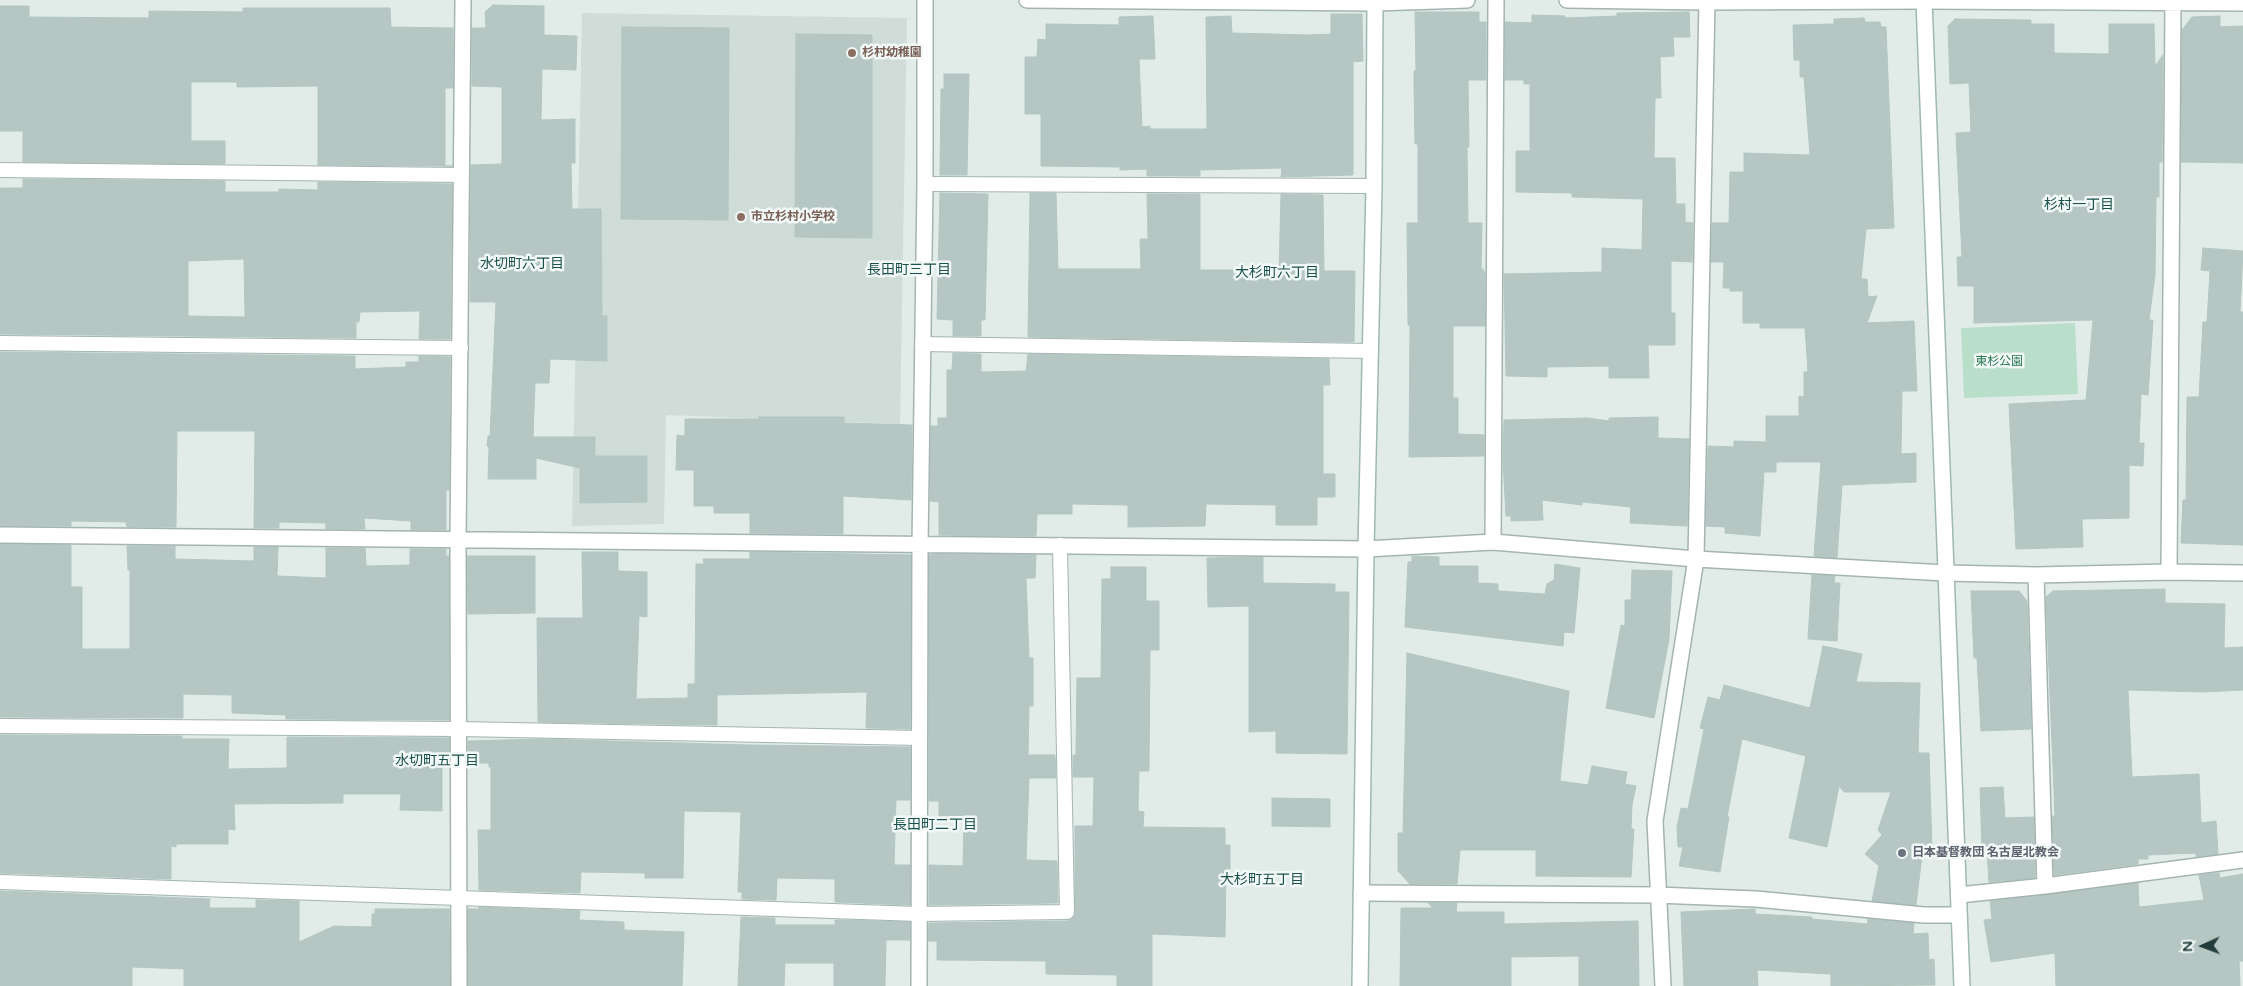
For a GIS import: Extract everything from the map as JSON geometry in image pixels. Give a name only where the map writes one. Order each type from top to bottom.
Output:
[{"type":"street","points":[[459,986],[460,729],[458,541],[461,348],[462,0]]},
{"type":"street","points":[[919,986],[920,546],[925,184],[925,0]]},
{"type":"street","points":[[1027,0],[1375,2],[1467,0]]},
{"type":"street","points":[[1494,542],[1496,0]]},
{"type":"street","points":[[1567,0],[2243,2]]},
{"type":"street","points":[[1924,0],[1962,986]]},
{"type":"street","points":[[1663,986],[1655,821],[1696,559],[1706,1]]},
{"type":"street","points":[[1360,986],[1366,549],[1374,186],[1375,2]]},
{"type":"street","points":[[2169,572],[2173,3]]},
{"type":"street","points":[[0,535],[920,546],[1060,545],[1366,549],[1494,542],[1696,559],[1945,573],[2036,575],[2169,572],[2243,573]]},
{"type":"street","points":[[2036,575],[2046,886]]},
{"type":"street","points":[[1959,895],[2046,886],[2243,860]]},
{"type":"street","points":[[1361,893],[1658,895],[1756,899],[1924,915],[1958,914]]},
{"type":"lane","points":[[0,170],[462,174]]},
{"type":"lane","points":[[925,184],[1374,186]]},
{"type":"lane","points":[[0,344],[461,348]]},
{"type":"lane","points":[[922,344],[1371,351]]},
{"type":"lane","points":[[0,882],[918,914],[1067,912],[1060,545]]},
{"type":"lane","points":[[0,726],[460,729],[920,738]]},
{"type":"shaded area","name":"市立杉村小学校","points":[[582,13],[907,18],[900,424],[666,415],[664,524],[572,526]]},
{"type":"green space","name":"東杉公園","points":[[2075,323],[2078,394],[1964,398],[1961,328]]},
{"type":"building","points":[[493,5],[544,6],[544,35],[577,36],[576,70],[542,69],[541,120],[575,119],[575,163],[571,163],[572,209],[601,209],[602,316],[607,316],[607,361],[550,359],[549,383],[535,383],[533,437],[595,437],[595,456],[647,456],[647,502],[580,503],[580,468],[536,458],[536,479],[488,479],[489,447],[487,446],[488,436],[490,436],[496,302],[470,302],[471,165],[502,164],[502,87],[472,86],[472,28],[486,28],[485,12]]},
{"type":"building","points":[[0,6],[29,6],[29,17],[149,18],[149,11],[243,12],[243,8],[390,8],[391,27],[453,28],[453,88],[445,88],[445,166],[318,165],[318,86],[237,87],[237,82],[191,82],[191,141],[225,141],[225,164],[23,162],[23,131],[0,131]]},
{"type":"building","points":[[1415,12],[1479,12],[1479,22],[1486,22],[1486,80],[1468,80],[1469,147],[1467,147],[1468,223],[1482,223],[1481,269],[1483,269],[1485,274],[1485,326],[1453,326],[1453,398],[1458,398],[1458,434],[1484,435],[1484,456],[1409,457],[1410,326],[1408,325],[1407,223],[1418,223],[1418,144],[1415,144],[1414,85],[1414,71],[1416,71]]},
{"type":"building","points":[[1689,12],[1690,37],[1673,37],[1674,56],[1660,57],[1661,98],[1655,98],[1654,158],[1675,158],[1676,204],[1685,204],[1685,222],[1693,223],[1692,262],[1671,261],[1671,313],[1675,313],[1675,345],[1648,345],[1649,378],[1609,378],[1609,366],[1547,367],[1547,377],[1506,376],[1504,274],[1602,272],[1602,248],[1642,250],[1643,199],[1572,197],[1572,193],[1516,192],[1516,151],[1530,151],[1530,84],[1524,84],[1524,80],[1505,80],[1505,22],[1532,23],[1532,15],[1565,16],[1565,18],[1617,16],[1617,13]]},
{"type":"building","points":[[1331,14],[1362,14],[1363,61],[1353,62],[1353,175],[1281,177],[1282,168],[1200,170],[1200,176],[1147,176],[1147,169],[1120,170],[1120,167],[1041,166],[1041,114],[1025,114],[1025,57],[1037,57],[1038,39],[1046,40],[1046,24],[1119,25],[1119,17],[1153,16],[1155,59],[1139,59],[1142,127],[1150,126],[1150,129],[1207,129],[1206,17],[1231,16],[1232,33],[1310,35],[1331,34]]},
{"type":"building","points":[[2220,16],[2220,27],[2243,26],[2243,163],[2181,162],[2182,30],[2192,17]]},
{"type":"building","points":[[1864,18],[1865,22],[1880,22],[1881,27],[1886,27],[1894,228],[1866,229],[1861,279],[1867,279],[1868,297],[1877,296],[1867,323],[1914,321],[1917,391],[1902,391],[1901,454],[1916,453],[1916,482],[1842,485],[1837,558],[1814,556],[1821,462],[1776,462],[1776,472],[1764,472],[1760,536],[1725,533],[1725,527],[1706,526],[1708,446],[1734,447],[1734,441],[1766,442],[1766,416],[1799,416],[1799,396],[1804,397],[1804,372],[1808,372],[1805,328],[1760,328],[1760,323],[1743,323],[1743,291],[1730,291],[1730,288],[1723,288],[1724,262],[1711,262],[1712,223],[1729,223],[1730,172],[1744,172],[1744,153],[1810,155],[1804,77],[1800,77],[1800,60],[1794,60],[1793,25],[1834,24],[1834,19]]},
{"type":"building","points":[[1955,19],[2031,20],[2031,24],[2054,24],[2054,53],[2109,54],[2109,24],[2154,24],[2155,66],[2163,55],[2162,162],[2159,162],[2159,197],[2156,197],[2155,275],[2149,320],[2153,320],[2148,395],[2141,394],[2139,443],[2144,443],[2143,466],[2129,465],[2129,518],[2082,519],[2083,547],[2016,549],[2009,404],[2086,400],[2093,320],[1974,323],[1974,286],[1958,286],[1957,257],[1962,257],[1956,133],[1971,132],[1969,83],[1950,84],[1948,26]]},
{"type":"building","points":[[622,27],[729,28],[728,220],[621,219]]},
{"type":"building","points":[[796,34],[872,35],[872,238],[795,237]]},
{"type":"building","points":[[944,74],[969,74],[967,175],[940,175],[941,89],[944,89]]},
{"type":"building","points":[[23,179],[225,181],[225,192],[279,192],[279,189],[318,190],[318,182],[452,184],[450,339],[419,339],[420,311],[360,312],[359,322],[356,322],[356,338],[0,334],[0,188],[23,188]],"holes":[[[244,259],[245,317],[188,316],[188,261]]]},
{"type":"building","points":[[940,193],[988,194],[985,320],[981,320],[981,336],[953,336],[953,320],[937,319]]},
{"type":"building","points":[[1030,193],[1056,193],[1058,269],[1141,269],[1140,239],[1148,239],[1147,194],[1200,194],[1200,270],[1233,270],[1233,274],[1279,274],[1281,194],[1323,195],[1324,271],[1355,271],[1354,342],[1028,337]]},
{"type":"building","points":[[2203,248],[2243,251],[2240,312],[2243,312],[2243,545],[2181,543],[2183,500],[2186,500],[2187,397],[2199,397],[2203,322],[2207,322],[2210,271],[2201,270]]},
{"type":"building","points":[[0,352],[355,356],[355,369],[406,367],[406,362],[419,362],[419,356],[450,357],[449,490],[446,490],[446,530],[411,530],[411,521],[364,518],[365,529],[326,529],[326,523],[279,522],[279,528],[254,528],[255,431],[177,431],[176,527],[127,527],[126,522],[71,521],[71,526],[0,526]]},
{"type":"building","points":[[953,353],[981,354],[981,372],[1026,371],[1028,354],[1329,359],[1330,385],[1323,385],[1323,474],[1335,474],[1335,497],[1317,497],[1317,525],[1276,525],[1276,505],[1206,504],[1205,526],[1128,527],[1128,505],[1072,504],[1072,514],[1037,514],[1036,536],[939,535],[939,502],[930,501],[931,426],[938,426],[938,418],[947,418],[947,370],[952,370]]},
{"type":"building","points":[[759,417],[844,417],[844,423],[912,425],[911,500],[843,496],[843,534],[750,533],[750,513],[714,513],[714,506],[694,506],[694,470],[676,470],[677,435],[685,436],[685,419],[759,419]]},
{"type":"building","points":[[1658,417],[1658,438],[1689,439],[1687,526],[1630,523],[1631,507],[1582,502],[1582,505],[1542,500],[1543,520],[1511,521],[1511,516],[1506,516],[1503,461],[1504,420],[1588,418],[1609,421],[1609,418]]},
{"type":"building","points":[[0,544],[71,545],[71,587],[82,587],[82,649],[130,649],[130,570],[128,570],[127,546],[175,546],[175,559],[254,561],[254,547],[278,547],[277,576],[326,578],[326,548],[365,548],[366,566],[410,565],[410,549],[446,549],[446,556],[449,556],[449,720],[286,719],[286,715],[232,713],[232,695],[183,694],[183,718],[0,717]]},
{"type":"building","points":[[582,552],[618,552],[618,571],[647,572],[647,617],[639,616],[636,699],[688,698],[688,684],[695,684],[696,564],[704,564],[703,559],[750,559],[750,552],[911,555],[910,729],[866,728],[867,692],[717,695],[717,725],[538,722],[537,618],[583,618]]},
{"type":"building","points":[[929,555],[1036,555],[1035,578],[1026,578],[1029,658],[1033,658],[1033,706],[1029,706],[1028,755],[1055,755],[1056,778],[1029,778],[1026,860],[1057,861],[1058,903],[929,905],[929,865],[963,866],[964,816],[939,816],[939,801],[929,801]]},
{"type":"building","points":[[467,556],[535,556],[535,613],[468,614]]},
{"type":"building","points":[[1412,556],[1439,557],[1439,566],[1478,566],[1478,583],[1498,584],[1498,591],[1545,594],[1547,584],[1554,580],[1555,564],[1580,568],[1574,633],[1564,632],[1563,646],[1405,627],[1408,562],[1412,562]]},
{"type":"building","points":[[1263,557],[1263,583],[1335,584],[1335,592],[1349,592],[1347,754],[1276,753],[1276,731],[1249,732],[1249,606],[1208,607],[1207,558]]},
{"type":"building","points":[[1111,567],[1146,567],[1146,601],[1159,601],[1159,650],[1150,650],[1149,771],[1139,771],[1138,811],[1144,812],[1143,827],[1225,828],[1225,845],[1230,845],[1230,869],[1226,869],[1225,937],[1152,934],[1152,986],[1117,986],[1117,975],[1046,974],[1046,961],[937,960],[937,941],[928,941],[929,923],[1067,921],[1075,916],[1075,826],[1093,826],[1094,777],[1073,777],[1073,755],[1076,755],[1077,678],[1101,678],[1102,579],[1111,579]]},
{"type":"building","points":[[1632,570],[1672,571],[1669,639],[1654,718],[1606,708],[1621,625],[1625,626],[1625,600],[1631,600]]},
{"type":"building","points":[[1812,575],[1835,576],[1834,583],[1840,583],[1837,641],[1808,639]]},
{"type":"building","points":[[2165,589],[2165,603],[2225,604],[2224,648],[2243,647],[2243,690],[2203,692],[2128,690],[2132,777],[2199,774],[2201,823],[2216,821],[2218,854],[2196,857],[2196,853],[2148,855],[2148,859],[2138,859],[2138,864],[2054,875],[2052,816],[2055,816],[2046,597],[2053,591]]},
{"type":"building","points":[[1971,591],[2019,591],[2027,601],[2031,729],[1981,731],[1977,658],[1974,658]]},
{"type":"building","points":[[1823,646],[1862,654],[1856,682],[1920,683],[1918,753],[1929,753],[1932,848],[1923,847],[1916,905],[1872,901],[1879,866],[1865,854],[1882,835],[1878,830],[1891,792],[1844,792],[1839,786],[1827,847],[1789,838],[1806,756],[1742,739],[1727,817],[1729,817],[1720,872],[1679,866],[1683,847],[1678,847],[1677,827],[1681,808],[1688,809],[1704,729],[1700,728],[1708,697],[1720,700],[1724,685],[1810,708]]},
{"type":"building","points":[[1407,653],[1569,691],[1560,781],[1588,785],[1592,766],[1627,772],[1625,784],[1636,786],[1632,805],[1631,829],[1634,829],[1631,877],[1536,876],[1536,850],[1460,850],[1457,884],[1410,884],[1398,871],[1398,833],[1403,833]]},
{"type":"building","points":[[0,735],[182,736],[182,739],[229,739],[228,769],[287,768],[287,737],[449,738],[449,763],[442,763],[442,811],[400,810],[401,794],[343,794],[343,803],[234,804],[235,830],[228,829],[228,844],[176,844],[176,847],[171,846],[171,879],[0,873]]},
{"type":"building","points":[[539,739],[910,747],[910,800],[896,800],[894,865],[910,865],[910,905],[835,902],[835,879],[777,878],[776,900],[742,899],[742,892],[738,892],[741,812],[684,811],[683,878],[645,878],[645,873],[581,872],[580,893],[479,890],[478,830],[491,830],[491,767],[489,767],[489,763],[468,763],[468,741]]},
{"type":"building","points":[[2003,787],[2005,818],[2034,817],[2035,878],[1989,882],[1987,850],[1982,850],[1980,788]]},
{"type":"building","points":[[1272,798],[1330,799],[1330,827],[1272,826]]},
{"type":"building","points":[[2219,873],[2220,878],[2243,874],[2243,961],[2239,961],[2240,986],[2056,986],[2055,953],[1991,962],[1984,920],[1992,919],[1990,901],[2138,883],[2139,907],[2204,900],[2199,875]]},
{"type":"building","points":[[0,891],[210,899],[209,908],[256,908],[256,900],[299,901],[299,942],[334,926],[372,927],[372,914],[375,914],[375,909],[449,909],[450,986],[184,986],[184,969],[132,967],[132,986],[0,986]]},
{"type":"building","points":[[1428,903],[1457,903],[1456,912],[1504,912],[1504,924],[1638,921],[1639,986],[1579,986],[1579,956],[1511,957],[1511,986],[1400,986],[1401,908],[1433,908]]},
{"type":"building","points":[[479,907],[580,911],[579,920],[624,922],[624,930],[684,932],[682,986],[468,986],[468,909],[479,909]]},
{"type":"building","points":[[1755,909],[1755,914],[1812,917],[1812,919],[1867,924],[1868,919],[1914,923],[1913,934],[1928,933],[1929,960],[1934,959],[1935,985],[1831,986],[1831,974],[1757,970],[1758,986],[1684,986],[1681,912]]},
{"type":"building","points":[[741,917],[775,918],[775,925],[835,925],[835,920],[910,922],[910,940],[886,940],[885,986],[834,986],[834,963],[785,963],[784,986],[738,986]]},
{"type":"place","name":"杉村幼稚園","points":[[852,53]]},
{"type":"place","name":"市立杉村小学校","points":[[741,217]]},
{"type":"place","name":"日本基督教団 名古屋北教会","points":[[1902,853]]},
{"type":"district","name":"杉村一丁目","points":[[2079,205]]},
{"type":"district","name":"水切町六丁目","points":[[522,264]]},
{"type":"district","name":"長田町三丁目","points":[[909,270]]},
{"type":"district","name":"大杉町六丁目","points":[[1277,273]]},
{"type":"district","name":"水切町五丁目","points":[[437,761]]},
{"type":"district","name":"長田町二丁目","points":[[935,825]]},
{"type":"district","name":"大杉町五丁目","points":[[1262,880]]}]
